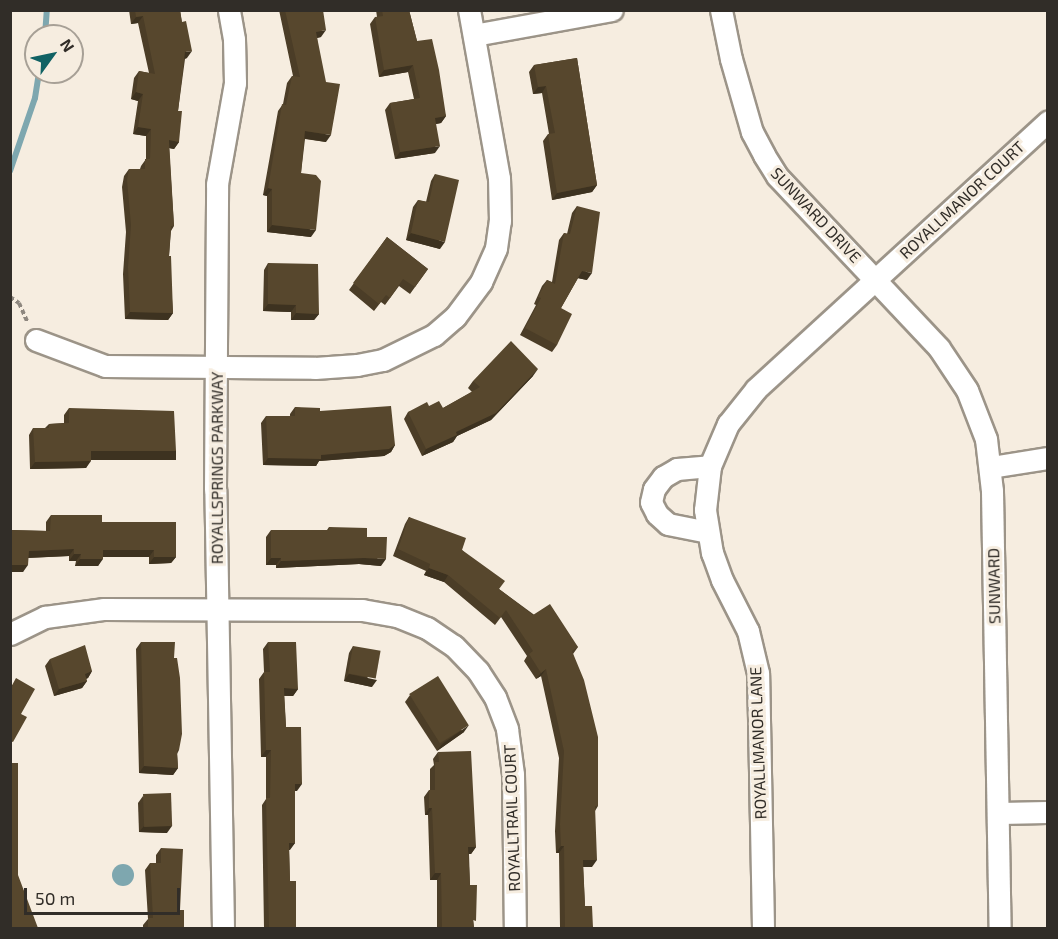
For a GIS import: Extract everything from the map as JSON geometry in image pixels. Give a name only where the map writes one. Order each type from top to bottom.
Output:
[{"type":"street","name":"ROYALLSPRINGS PARKWAY","points":[[223,928],[218,608],[217,182],[235,83],[234,39],[229,10]]},
{"type":"street","points":[[36,340],[105,366],[315,368],[357,365],[383,360],[434,335],[455,317],[470,299],[492,259],[501,207],[499,178],[470,10]]},
{"type":"street","points":[[474,35],[612,10]]},
{"type":"street","name":"SUNWARD DRIVE","points":[[721,10],[730,59],[752,132],[764,155],[777,176],[876,280]]},
{"type":"street","name":"ROYALLMANOR COURT","points":[[876,280],[1047,121]]},
{"type":"street","name":"ROYALLMANOR LANE","points":[[763,928],[758,673],[748,632],[716,567],[705,510],[710,466],[721,436],[746,399],[876,280]]},
{"type":"street","name":"SUNWARD","points":[[876,280],[939,348],[954,368],[977,413],[991,467],[1000,928]]},
{"type":"street","points":[[991,467],[1047,458]]},
{"type":"street","points":[[708,532],[668,524],[657,514],[651,502],[654,489],[663,477],[677,469],[710,466]]},
{"type":"street","name":"ROYALLTRAIL COURT","points":[[10,634],[45,617],[88,610],[218,608],[380,612],[427,628],[468,660],[495,697],[510,743],[515,928]]},
{"type":"street","points":[[999,813],[1047,812]]},
{"type":"path","points":[[10,297],[19,303],[36,340]]},
{"type":"water","points":[[119,864],[127,864],[134,871],[134,879],[127,886],[119,886],[112,879],[112,871]]},
{"type":"building","points":[[135,10],[180,10],[182,22],[186,21],[192,51],[185,52],[178,111],[182,111],[179,142],[169,140],[174,226],[171,226],[169,256],[171,256],[173,313],[130,312],[128,267],[131,225],[127,180],[129,169],[145,169],[145,159],[150,159],[151,129],[138,127],[143,94],[136,92],[139,71],[155,74],[143,16],[136,17]]},
{"type":"building","points":[[285,10],[323,10],[326,30],[316,32],[326,82],[340,84],[331,135],[305,131],[301,173],[316,175],[321,181],[316,230],[272,225],[272,189],[268,188],[282,104],[286,105],[292,76],[300,77]]},
{"type":"building","points":[[382,10],[409,10],[417,41],[432,39],[446,116],[435,118],[440,146],[400,152],[390,103],[420,98],[413,65],[384,70],[375,17],[383,16]]},
{"type":"building","points":[[577,58],[597,185],[557,193],[548,134],[555,133],[546,86],[538,87],[534,65]]},
{"type":"building","points":[[435,174],[459,180],[445,242],[411,233],[418,200],[429,202]]},
{"type":"building","points":[[577,206],[600,212],[592,273],[582,271],[561,308],[572,314],[557,345],[525,328],[541,298],[538,297],[547,280],[555,284],[564,233],[570,234]]},
{"type":"building","points":[[387,237],[428,269],[415,287],[403,279],[390,298],[386,295],[379,304],[353,283]]},
{"type":"building","points":[[268,263],[318,264],[319,314],[296,313],[296,305],[268,304]]},
{"type":"building","points":[[511,341],[538,369],[496,413],[426,449],[408,412],[427,402],[429,406],[439,401],[443,408],[480,387],[473,381]]},
{"type":"building","points":[[391,406],[395,445],[389,449],[321,455],[321,459],[268,458],[266,416],[295,416],[295,407],[320,408],[320,411]]},
{"type":"building","points":[[69,408],[174,411],[176,451],[91,451],[91,461],[35,462],[33,428],[49,428],[49,424],[69,423]]},
{"type":"building","points":[[51,515],[102,515],[102,522],[176,522],[176,557],[154,557],[154,550],[103,550],[103,559],[80,559],[81,554],[74,554],[74,549],[29,551],[28,565],[10,565],[10,530],[50,531]]},
{"type":"building","points":[[409,517],[466,538],[462,550],[505,581],[499,589],[533,615],[550,604],[578,647],[572,651],[584,680],[598,737],[598,806],[595,806],[597,860],[583,860],[585,906],[592,906],[593,928],[565,928],[564,846],[561,846],[560,824],[564,751],[546,669],[541,673],[529,654],[533,651],[506,610],[500,618],[448,575],[429,568],[430,564],[398,549]]},
{"type":"building","points":[[329,527],[367,528],[367,537],[387,537],[386,559],[281,561],[281,558],[271,558],[271,530],[329,530]]},
{"type":"building","points":[[141,642],[175,642],[174,658],[177,658],[180,678],[182,734],[179,750],[177,750],[178,768],[144,766]]},
{"type":"building","points":[[268,642],[296,642],[298,689],[284,688],[286,727],[301,727],[302,784],[295,784],[295,843],[289,843],[290,881],[296,881],[296,928],[269,928],[266,798],[270,798],[271,750],[266,750],[264,672],[270,672]]},
{"type":"building","points":[[85,645],[92,671],[85,674],[87,681],[59,689],[50,659]]},
{"type":"building","points":[[353,646],[381,651],[376,678],[348,674]]},
{"type":"building","points":[[438,676],[469,725],[440,743],[409,694]]},
{"type":"building","points":[[16,678],[35,689],[21,714],[27,717],[13,742],[10,741],[10,689]]},
{"type":"building","points":[[471,751],[476,847],[468,847],[470,885],[477,885],[476,921],[473,920],[474,928],[442,928],[441,873],[435,873],[429,790],[435,790],[435,762],[439,762],[438,752]]},
{"type":"building","points":[[10,763],[18,763],[18,875],[38,928],[10,928]]},
{"type":"building","points":[[171,793],[172,826],[144,827],[143,794]]},
{"type":"building","points":[[161,848],[183,849],[180,910],[184,910],[184,928],[148,928],[148,918],[153,918],[150,863],[161,863]]},
{"type":"waterway","points":[[46,24],[47,10]]},
{"type":"waterway","points":[[10,171],[35,98],[37,84]]}]
